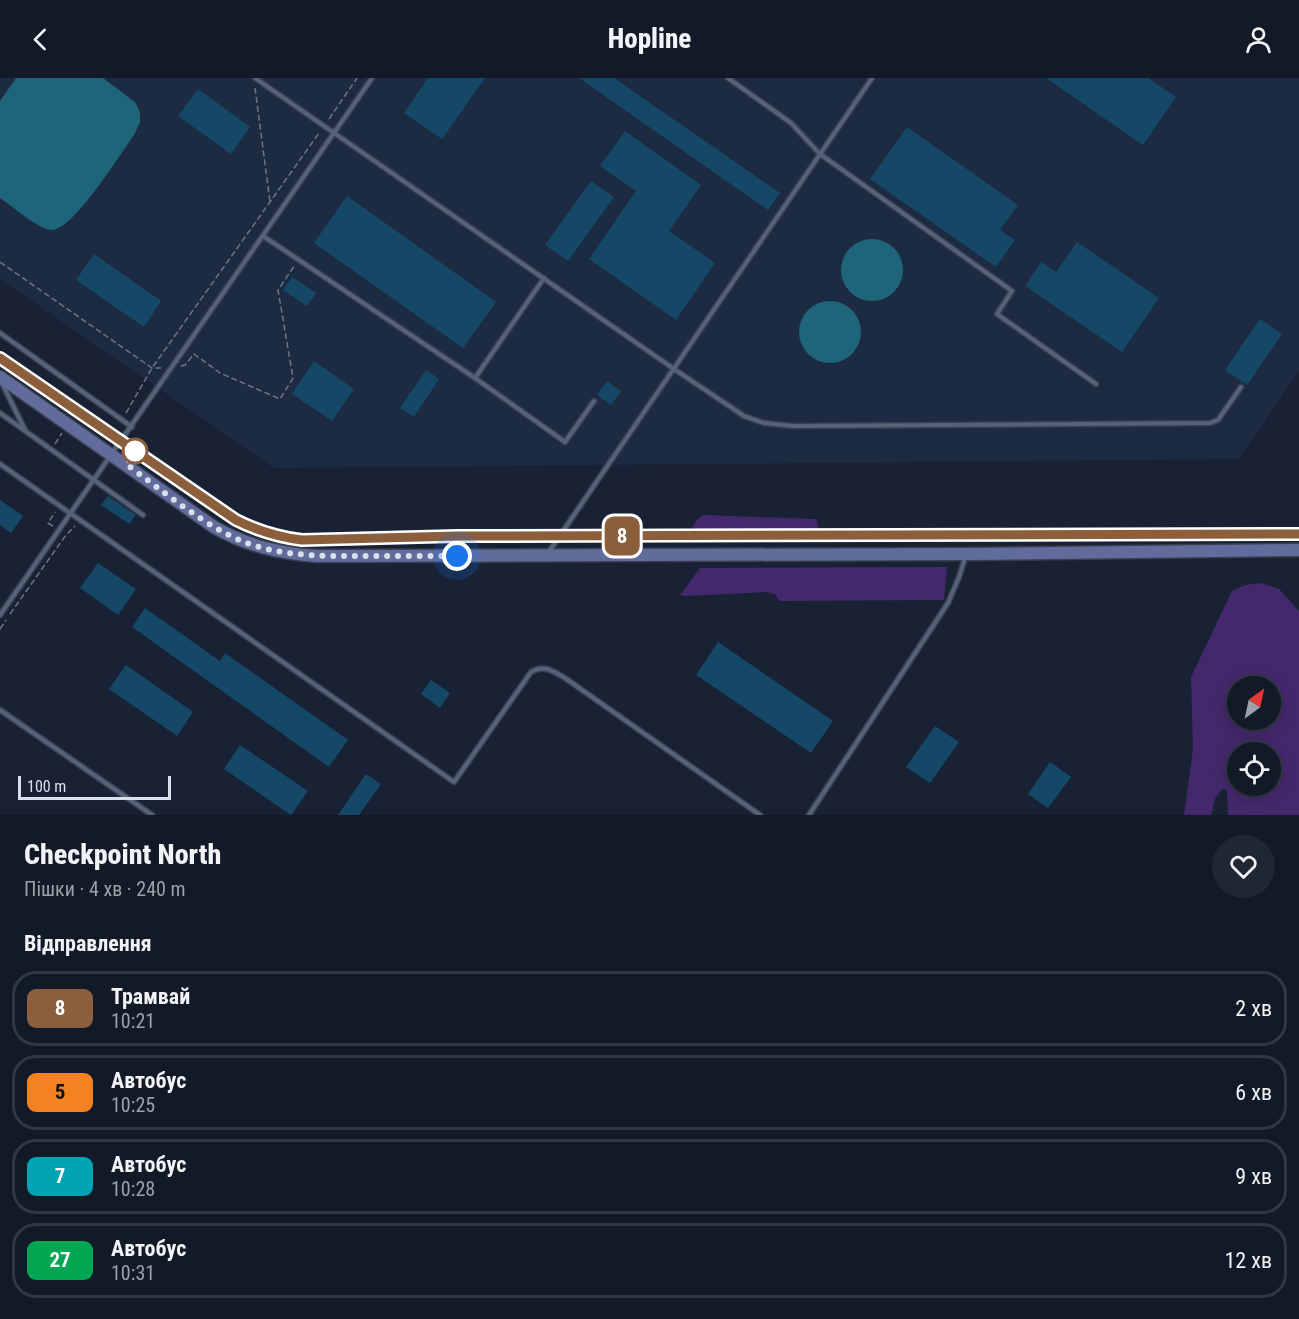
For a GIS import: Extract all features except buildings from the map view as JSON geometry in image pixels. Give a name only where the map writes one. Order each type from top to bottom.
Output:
[{"type":"street","points":[[0,378],[214,527],[244,542],[272,551],[316,556],[546,556],[1299,550]]},
{"type":"lane","points":[[255,78],[674,369],[744,416],[764,423],[793,426],[1210,423],[1218,420],[1241,387]]},
{"type":"lane","points":[[0,615],[372,78]]},
{"type":"lane","points":[[728,78],[791,123],[820,154],[1012,291],[997,314],[1096,384]]},
{"type":"lane","points":[[546,556],[872,78]]},
{"type":"lane","points":[[263,236],[475,378],[565,442],[594,401]]},
{"type":"lane","points":[[475,378],[544,278]]},
{"type":"lane","points":[[0,333],[132,426]]},
{"type":"lane","points":[[0,378],[26,432]]},
{"type":"lane","points":[[0,413],[143,515]]},
{"type":"lane","points":[[0,464],[454,782],[531,672],[538,668],[545,668],[565,678],[760,815]]},
{"type":"lane","points":[[809,815],[948,603],[966,554]]},
{"type":"lane","points":[[0,710],[152,815]]},
{"type":"path","points":[[122,420],[152,368],[357,78]]},
{"type":"path","points":[[255,89],[270,202]]},
{"type":"path","points":[[0,262],[152,368],[173,368],[184,365],[194,354],[220,373],[280,399],[293,378],[278,290],[298,261]]},
{"type":"path","points":[[51,450],[68,424]]},
{"type":"path","points":[[0,629],[66,535],[74,527],[84,522]]},
{"type":"shaded area","points":[[0,78],[1299,78],[1299,371],[1239,459],[274,468],[0,279]]},
{"type":"shaded area","points":[[16,78],[103,78],[135,102],[140,112],[140,122],[134,135],[96,190],[71,219],[51,230],[32,222],[0,198],[0,101]]},
{"type":"shaded area","points":[[872,239],[889,244],[894,248],[898,253],[903,270],[898,287],[894,292],[889,296],[872,301],[855,296],[850,292],[846,287],[841,270],[846,253],[850,248],[855,244]]},
{"type":"shaded area","points":[[830,301],[847,306],[852,310],[856,315],[861,332],[856,349],[852,354],[847,358],[830,363],[813,358],[808,354],[804,349],[799,332],[804,315],[808,310],[813,306]]},
{"type":"shaded area","points":[[704,515],[815,519],[818,527],[814,532],[695,531],[692,528],[698,518]]},
{"type":"shaded area","points":[[947,567],[944,600],[779,601],[775,594],[767,592],[680,595],[700,568]]},
{"type":"shaded area","points":[[1261,583],[1279,589],[1299,611],[1299,815],[1228,815],[1227,796],[1281,796],[1281,742],[1227,742],[1227,790],[1222,789],[1215,799],[1211,815],[1184,815],[1193,749],[1191,677],[1232,591],[1245,585]]},
{"type":"tram line","points":[[0,358],[236,521],[268,533],[302,540],[458,536],[1299,534]]},
{"type":"tram line","name":"8","points":[[0,358],[224,513],[263,533],[302,540],[458,536],[1299,534]]},
{"type":"route","points":[[135,451],[126,464],[214,527],[264,549],[316,556],[457,556]]}]
